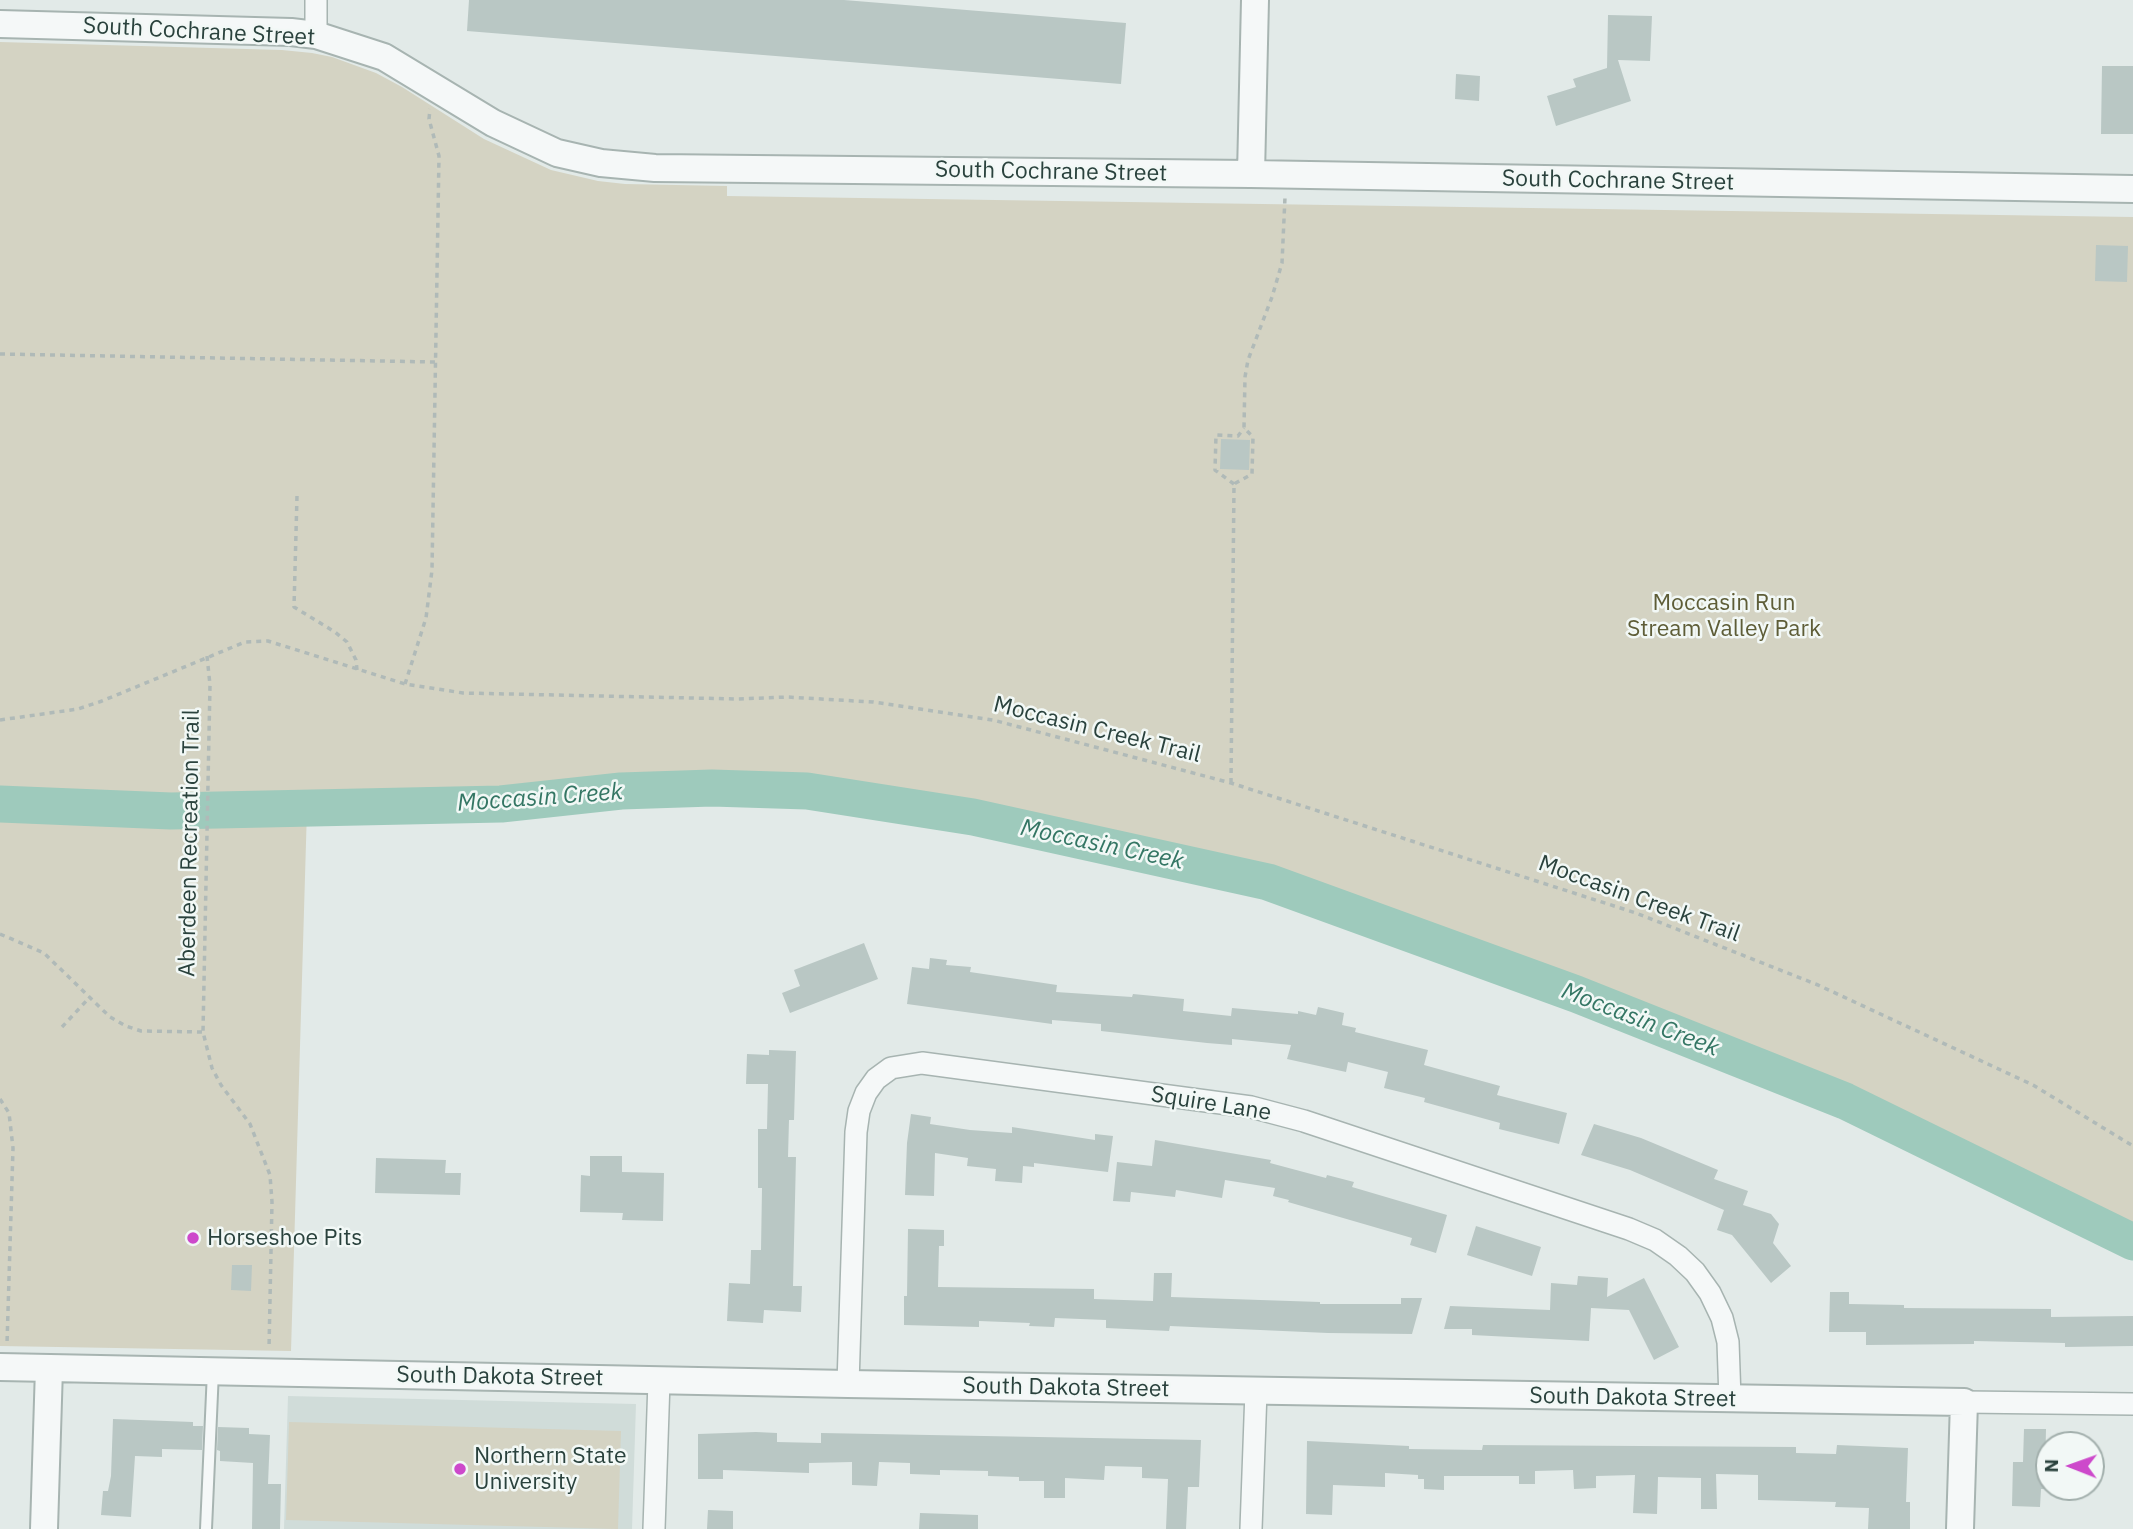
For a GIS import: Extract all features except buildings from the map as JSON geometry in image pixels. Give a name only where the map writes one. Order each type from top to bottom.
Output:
[{"type":"street","points":[[316,0],[316,35]]},
{"type":"street","points":[[1251,174],[1255,0]]},
{"type":"street","name":"South Cochrane Street","points":[[0,24],[291,32],[316,35],[384,57],[493,123],[557,153],[601,163],[655,168],[1286,174],[2133,189]]},
{"type":"street","name":"Squire Lane","points":[[848,1384],[856,1132],[859,1111],[871,1086],[891,1068],[922,1063],[1251,1107],[1304,1121],[1629,1229],[1655,1240],[1678,1256],[1695,1272],[1710,1293],[1722,1318],[1728,1342],[1730,1399]]},
{"type":"street","name":"South Dakota Street","points":[[4,1356],[49,1368],[659,1381],[2133,1404]]},
{"type":"street","points":[[44,1529],[49,1368]]},
{"type":"street","points":[[654,1529],[659,1381]]},
{"type":"street","points":[[1251,1529],[1256,1391]]},
{"type":"street","points":[[1960,1529],[1965,1402]]},
{"type":"lane","points":[[206,1529],[213,1371]]},
{"type":"path","points":[[405,684],[426,618],[431,582],[439,156],[429,119],[430,106],[437,88]]},
{"type":"path","points":[[1234,484],[1215,470],[1216,435],[1238,436],[1244,428],[1248,360],[1282,263],[1286,174]]},
{"type":"path","points":[[0,354],[435,362]]},
{"type":"path","points":[[1234,484],[1252,474],[1253,437],[1244,428]]},
{"type":"path","points":[[1231,783],[1234,484]]},
{"type":"path","points":[[297,496],[294,607],[347,642],[356,660],[357,670]]},
{"type":"path","name":"Moccasin Creek Trail","points":[[0,720],[78,709],[245,642],[268,641],[405,684],[463,693],[737,699],[787,697],[873,702],[993,720],[1231,783],[1636,914],[1818,985],[2033,1085],[2133,1146]]},
{"type":"path","name":"Aberdeen Recreation Trail","points":[[207,656],[210,738],[204,1032],[212,1068],[250,1124],[270,1175],[272,1202],[269,1351]]},
{"type":"path","points":[[0,934],[44,953],[110,1017],[141,1031],[204,1032]]},
{"type":"path","points":[[62,1027],[90,998]]},
{"type":"path","points":[[0,1099],[9,1112],[13,1148],[4,1356]]},
{"type":"shaded area","name":"Northern State University","points":[[288,1396],[636,1404],[632,1529],[284,1529]]},
{"type":"green space","name":"Moccasin Run Stream Valley Park","points":[[0,42],[282,50],[332,57],[376,73],[484,139],[551,170],[625,184],[727,186],[727,196],[2133,217],[2133,1242],[1845,1101],[1576,994],[1268,882],[973,817],[807,791],[712,788],[621,791],[501,804],[307,809],[291,1351],[0,1346]]},
{"type":"green space","name":"Northern State University","points":[[289,1422],[621,1431],[618,1529],[286,1520]]},
{"type":"waterway","name":"Moccasin Creek","points":[[0,804],[171,811],[501,804],[621,791],[712,788],[807,791],[973,817],[1268,882],[1576,994],[1845,1101],[2133,1242]]},
{"type":"place","name":"Horseshoe Pits","points":[[193,1238]]},
{"type":"place","name":"Northern State University","points":[[460,1469]]}]
